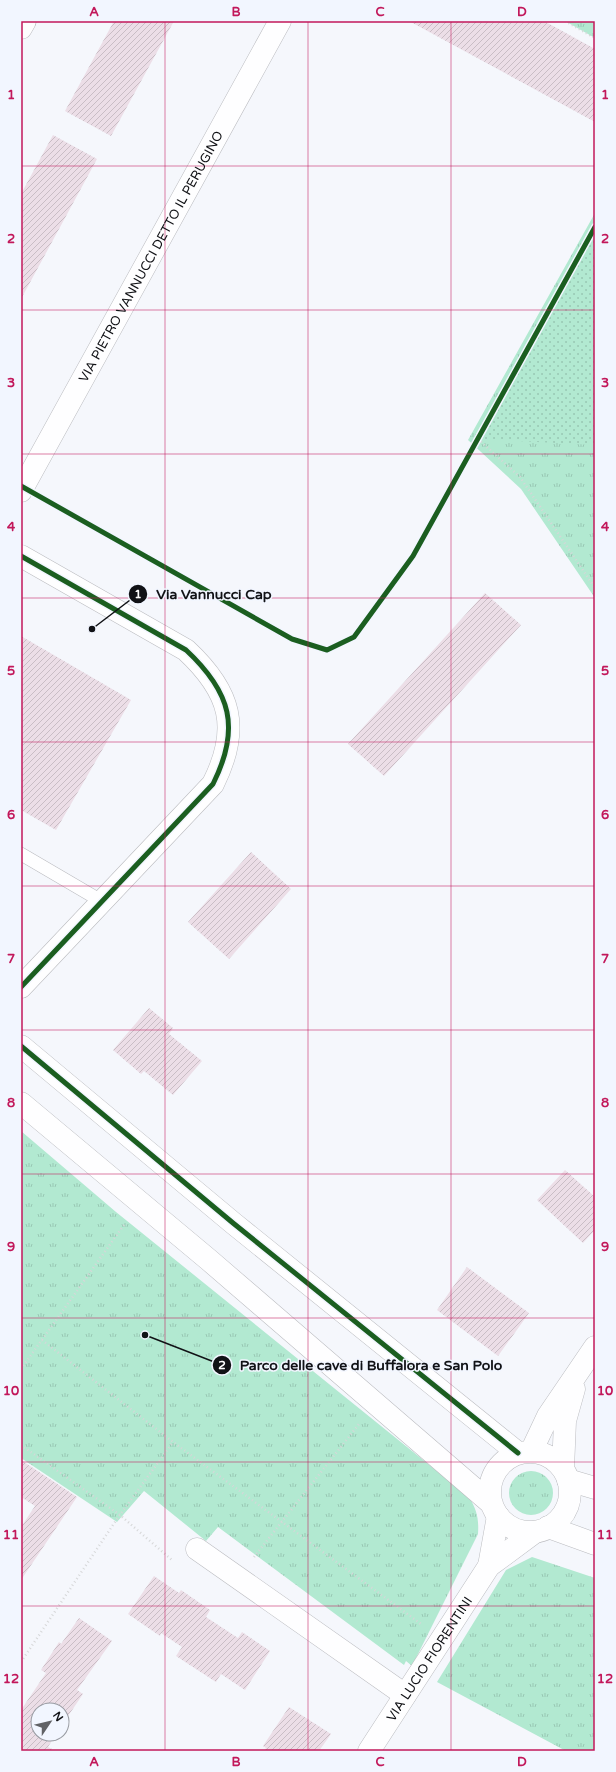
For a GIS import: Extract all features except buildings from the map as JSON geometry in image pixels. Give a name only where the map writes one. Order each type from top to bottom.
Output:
[{"type":"street","points":[[21,28],[25,21]]},
{"type":"street","name":"VIA PIETRO VANNUCCI DETTO IL PERUGINO","points":[[21,491],[280,21]]},
{"type":"street","points":[[21,556],[186,650],[204,668],[220,693],[229,715],[228,741],[223,764],[213,784],[21,988]]},
{"type":"street","points":[[21,1046],[233,1223],[524,1453]]},
{"type":"street","points":[[21,1103],[140,1202],[495,1510],[508,1526],[521,1531],[541,1529],[595,1544]]},
{"type":"street","points":[[524,1453],[595,1347]]},
{"type":"street","points":[[541,1529],[559,1519],[567,1508],[570,1494],[566,1475],[565,1421],[578,1372]]},
{"type":"street","points":[[495,1510],[490,1491],[492,1479],[498,1468],[507,1459],[524,1453],[543,1454],[554,1460],[566,1475],[595,1488]]},
{"type":"street","name":"VIA LUCIO FIORENTINI","points":[[489,1566],[495,1510]]},
{"type":"street","name":"VIA LUCIO FIORENTINI","points":[[369,1751],[489,1566],[541,1529]]},
{"type":"street","points":[[197,1548],[405,1695]]},
{"type":"lane","points":[[21,854],[103,902]]},
{"type":"path","points":[[565,21],[595,38]]},
{"type":"path","points":[[474,446],[482,432]]},
{"type":"path","points":[[478,439],[520,477],[595,588]]},
{"type":"path","points":[[21,1369],[140,1202]]},
{"type":"path","points":[[42,1340],[173,1442],[441,1640]]},
{"type":"path","points":[[238,1577],[363,1419]]},
{"type":"path","points":[[21,1662],[120,1515],[173,1442]]},
{"type":"path","points":[[21,1445],[120,1515]]},
{"type":"green space","points":[[565,21],[595,21],[595,38]]},
{"type":"green space","points":[[595,213],[595,598],[521,489],[468,440]]},
{"type":"green space","points":[[595,228],[595,445],[478,439]]},
{"type":"green space","points":[[21,1131],[116,1212],[469,1497],[477,1515],[478,1534],[412,1666],[406,1661],[404,1665],[218,1527],[206,1541],[144,1491],[117,1522],[21,1458]]},
{"type":"green space","points":[[531,1471],[543,1475],[549,1481],[553,1493],[549,1505],[543,1511],[531,1515],[519,1511],[513,1505],[509,1493],[513,1481],[519,1475]]},
{"type":"green space","points":[[532,1557],[595,1578],[595,1751],[566,1751],[437,1682],[506,1570]]},
{"type":"cycle path","points":[[21,486],[292,639],[327,650],[354,637],[413,556],[595,227]]},
{"type":"cycle path","points":[[21,556],[186,650],[213,681],[222,696],[227,712],[229,728],[227,745],[222,764],[213,784],[21,987]]},
{"type":"cycle path","points":[[21,1046],[233,1223],[518,1453]]},
{"type":"place","name":"Via Vannucci Cap","points":[[92,629]]},
{"type":"place","name":"Parco delle cave di Buffalora e San Polo","points":[[145,1335]]}]
